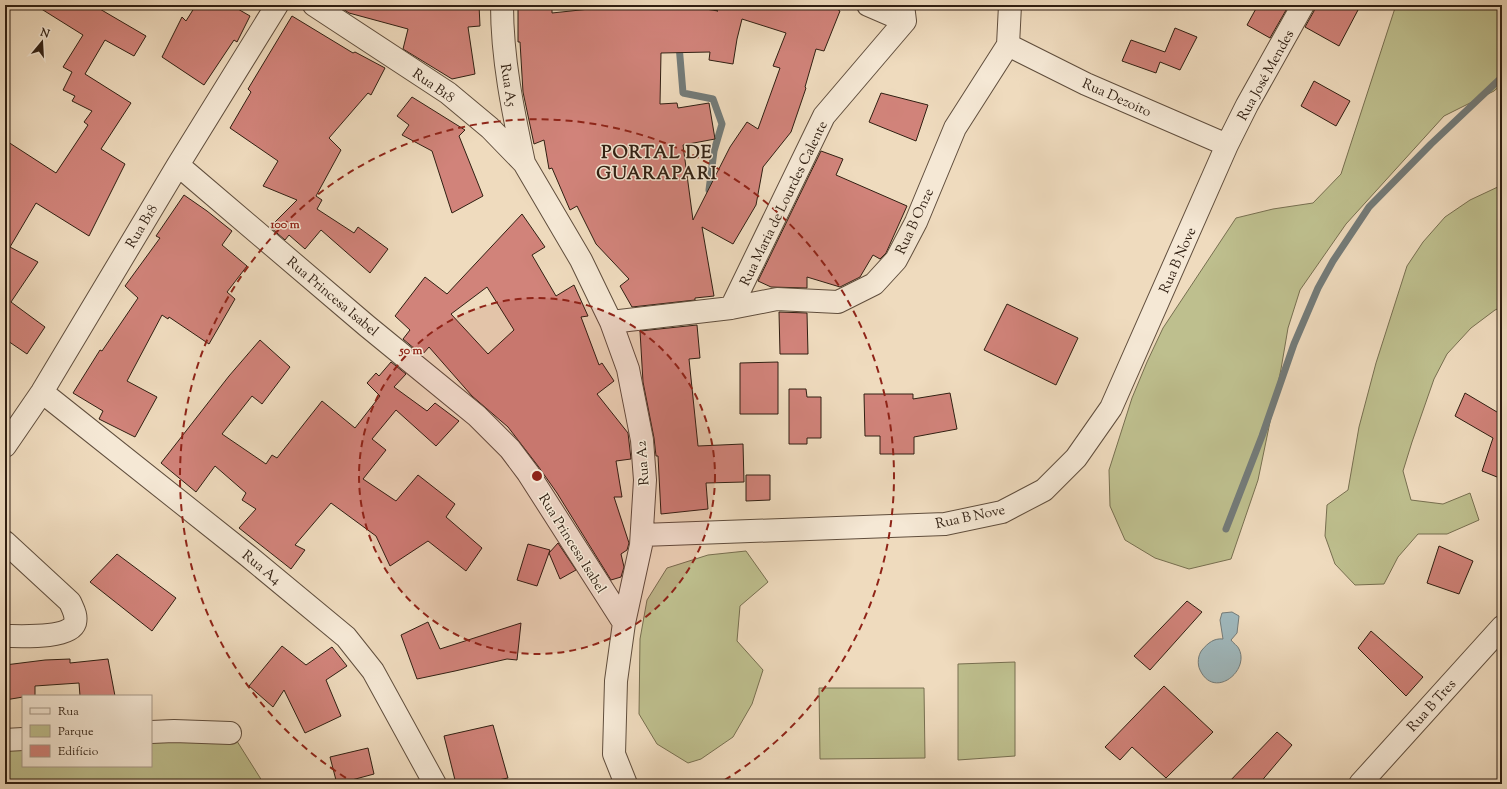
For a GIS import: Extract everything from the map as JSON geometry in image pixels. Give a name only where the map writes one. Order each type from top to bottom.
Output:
[{"type":"street","name":"Rua B18","points":[[5,446],[42,392],[178,165],[277,5]]},
{"type":"street","name":"Rua B18","points":[[314,5],[448,93],[490,128],[524,163]]},
{"type":"street","name":"Rua A5","points":[[502,5],[502,34],[512,102],[524,163]]},
{"type":"street","points":[[868,5],[904,13]]},
{"type":"street","points":[[1008,45],[1010,5]]},
{"type":"street","name":"Rua José Mendes","points":[[1227,145],[1247,105],[1303,5]]},
{"type":"street","name":"Rua Maria de Lourdes Calente","points":[[731,308],[824,116],[904,13]]},
{"type":"street","name":"Rua Dezoito","points":[[1008,45],[1086,84],[1227,145]]},
{"type":"street","name":"Rua B Onze","points":[[611,322],[731,308],[777,299],[838,302],[874,284],[896,260],[916,222],[955,128],[1008,45]]},
{"type":"street","name":"Rua B Nove","points":[[642,535],[945,524],[1002,512],[1044,490],[1076,458],[1111,408],[1227,145]]},
{"type":"street","name":"Rua A2","points":[[524,163],[581,260],[611,322],[628,369],[642,440],[645,480],[642,535],[624,623],[616,681],[614,754],[626,784]]},
{"type":"street","name":"Rua Princesa Isabel","points":[[178,165],[367,326],[477,416],[510,449],[528,473],[624,623]]},
{"type":"street","name":"Rua A4","points":[[42,392],[346,637],[372,671],[435,784]]},
{"type":"street","points":[[5,542],[70,602],[76,615],[75,624],[68,631],[59,634],[5,636]]},
{"type":"street","name":"Rua B Tres","points":[[1360,784],[1502,627]]},
{"type":"street","points":[[152,732],[174,730],[230,733]]},
{"type":"street","points":[[5,740],[22,739]]},
{"type":"green space","points":[[1396,5],[1502,5],[1502,84],[1494,91],[1444,116],[1346,224],[1300,290],[1288,328],[1258,480],[1231,559],[1189,569],[1155,558],[1125,540],[1110,506],[1109,470],[1132,398],[1147,362],[1163,328],[1236,218],[1273,209],[1313,203],[1341,174]]},
{"type":"green space","points":[[1502,185],[1502,307],[1495,310],[1471,328],[1447,354],[1434,379],[1403,471],[1411,500],[1443,504],[1470,493],[1479,520],[1447,534],[1418,534],[1398,557],[1384,584],[1355,585],[1335,564],[1325,536],[1327,505],[1348,490],[1359,427],[1376,363],[1407,266],[1423,242],[1445,217],[1470,200]]},
{"type":"green space","points":[[746,551],[768,582],[740,606],[737,641],[763,670],[752,704],[733,737],[701,759],[688,763],[657,744],[639,714],[640,639],[647,600],[667,568],[708,555]]},
{"type":"green space","points":[[1015,662],[1015,756],[958,760],[958,664]]},
{"type":"green space","points":[[819,688],[924,688],[925,758],[820,759]]},
{"type":"green space","points":[[235,738],[264,784],[5,784],[5,741],[22,741],[22,767],[152,767],[152,739]]},
{"type":"water","points":[[1232,612],[1239,616],[1237,633],[1231,640],[1239,649],[1241,657],[1240,666],[1229,679],[1221,682],[1214,682],[1206,679],[1200,670],[1198,665],[1199,657],[1202,650],[1209,643],[1217,639],[1223,639],[1220,620],[1222,613]]},
{"type":"building","points":[[35,5],[93,5],[146,36],[134,56],[105,40],[85,74],[131,103],[101,149],[125,164],[89,236],[36,203],[10,247],[38,262],[11,302],[45,327],[27,354],[5,339],[5,140],[56,173],[88,125],[84,122],[92,111],[72,101],[75,96],[63,90],[72,72],[63,67],[83,35]]},
{"type":"building","points":[[196,5],[231,5],[250,16],[237,42],[234,40],[204,85],[162,57],[182,17],[186,21]]},
{"type":"building","points":[[343,5],[479,5],[480,26],[468,27],[475,74],[452,79],[403,49],[408,29],[349,13],[343,9]]},
{"type":"building","points":[[518,5],[552,5],[552,13],[599,8],[600,5],[680,5],[718,11],[712,9],[713,5],[830,5],[840,11],[824,51],[816,49],[805,87],[806,88],[791,132],[763,167],[756,205],[733,244],[702,227],[714,296],[695,298],[695,300],[632,307],[620,286],[629,279],[596,244],[577,206],[570,210],[552,168],[549,169],[544,140],[534,144],[523,92],[520,42],[518,42]],"holes":[[[742,19],[786,33],[773,66],[780,68],[758,129],[747,122],[730,147],[693,220],[683,145],[715,139],[709,103],[678,108],[677,103],[660,104],[661,53],[710,52],[709,60],[733,64]]]},
{"type":"building","points":[[1258,5],[1289,5],[1270,38],[1247,25]]},
{"type":"building","points":[[1315,5],[1348,5],[1358,10],[1339,46],[1305,27],[1314,11]]},
{"type":"building","points":[[292,16],[353,53],[355,52],[385,68],[371,95],[368,93],[329,138],[341,150],[316,196],[322,200],[317,209],[354,233],[358,227],[388,249],[370,273],[321,230],[305,249],[289,235],[285,240],[270,227],[297,200],[263,186],[278,161],[230,128],[251,92],[248,89]]},
{"type":"building","points":[[1175,28],[1197,37],[1180,70],[1160,62],[1156,73],[1122,61],[1131,40],[1165,52]]},
{"type":"building","points":[[1314,81],[1350,101],[1336,126],[1301,106]]},
{"type":"building","points":[[881,93],[928,105],[916,141],[869,122]]},
{"type":"building","points":[[412,97],[465,130],[459,136],[483,196],[452,213],[432,151],[402,135],[409,125],[397,116]]},
{"type":"building","points":[[821,151],[843,159],[836,175],[907,206],[886,253],[880,259],[873,255],[860,277],[840,287],[807,277],[807,288],[771,287],[758,281]]},
{"type":"building","points":[[184,195],[232,231],[222,245],[247,266],[227,292],[235,299],[209,344],[169,317],[168,319],[162,315],[127,381],[157,397],[135,437],[99,419],[103,411],[73,393],[100,350],[102,351],[138,298],[125,286],[160,238],[156,236]]},
{"type":"building","points":[[522,214],[545,247],[532,255],[556,296],[574,285],[588,316],[581,317],[599,365],[602,363],[614,381],[597,394],[628,433],[631,459],[616,461],[622,497],[614,497],[629,543],[627,550],[621,554],[624,567],[621,577],[611,580],[557,493],[508,427],[472,396],[429,347],[422,355],[403,339],[410,330],[395,316],[425,277],[447,294]],"holes":[[[487,287],[514,330],[488,354],[451,314]]]},
{"type":"building","points":[[1007,304],[1078,338],[1056,385],[984,350]]},
{"type":"building","points":[[779,312],[807,313],[808,354],[780,354]]},
{"type":"building","points":[[697,325],[700,358],[689,359],[698,446],[743,444],[744,482],[706,483],[708,509],[661,514],[658,456],[656,456],[643,382],[640,331]]},
{"type":"building","points":[[260,340],[290,367],[262,404],[252,396],[222,434],[266,464],[272,455],[277,458],[322,401],[355,428],[380,396],[367,383],[376,373],[379,376],[391,362],[406,374],[394,387],[427,411],[435,403],[459,421],[436,446],[396,410],[372,439],[386,450],[363,479],[396,501],[418,475],[455,504],[446,517],[482,548],[466,571],[428,541],[390,566],[376,536],[331,503],[295,545],[305,550],[291,569],[239,528],[256,509],[242,500],[246,493],[215,466],[196,492],[161,463],[229,376]]},
{"type":"building","points":[[778,362],[778,414],[740,414],[740,363]]},
{"type":"building","points":[[789,389],[806,389],[807,397],[821,397],[821,438],[807,438],[807,444],[789,444]]},
{"type":"building","points":[[950,393],[957,429],[914,437],[914,454],[880,454],[880,436],[865,436],[864,394],[913,394],[913,399]]},
{"type":"building","points":[[1465,393],[1502,415],[1502,479],[1482,471],[1493,438],[1455,416]]},
{"type":"building","points":[[746,475],[770,475],[770,500],[746,501]]},
{"type":"building","points":[[558,543],[576,570],[560,579],[549,553]]},
{"type":"building","points":[[528,544],[550,550],[537,586],[517,580]]},
{"type":"building","points":[[1439,546],[1473,561],[1459,594],[1427,583]]},
{"type":"building","points":[[117,554],[176,598],[152,631],[90,582]]},
{"type":"building","points":[[1187,601],[1202,612],[1150,670],[1134,656]]},
{"type":"building","points":[[428,622],[440,649],[521,623],[517,660],[507,659],[417,679],[401,635]]},
{"type":"building","points":[[1371,631],[1423,677],[1406,696],[1358,648]]},
{"type":"building","points":[[282,646],[306,665],[332,647],[347,666],[326,680],[341,716],[305,733],[284,690],[273,707],[249,686]]},
{"type":"building","points":[[70,659],[70,663],[108,659],[115,695],[80,695],[79,683],[35,686],[35,695],[22,695],[22,697],[5,700],[5,665],[45,660]]},
{"type":"building","points":[[1164,686],[1213,732],[1166,778],[1132,747],[1120,760],[1105,747]]},
{"type":"building","points":[[493,725],[508,778],[478,784],[456,784],[444,736]]},
{"type":"building","points":[[1277,732],[1292,745],[1259,784],[1227,784]]},
{"type":"building","points":[[368,748],[374,774],[337,784],[330,757]]},
{"type":"waterway","points":[[679,45],[683,93],[713,99],[722,124],[714,151],[709,190]]},
{"type":"waterway","points":[[1226,529],[1262,436],[1294,344],[1318,288],[1333,261],[1369,207],[1431,144],[1502,77]]},
{"type":"district","name":"PORTAL DE GUARAPARI","points":[[657,162]]}]
